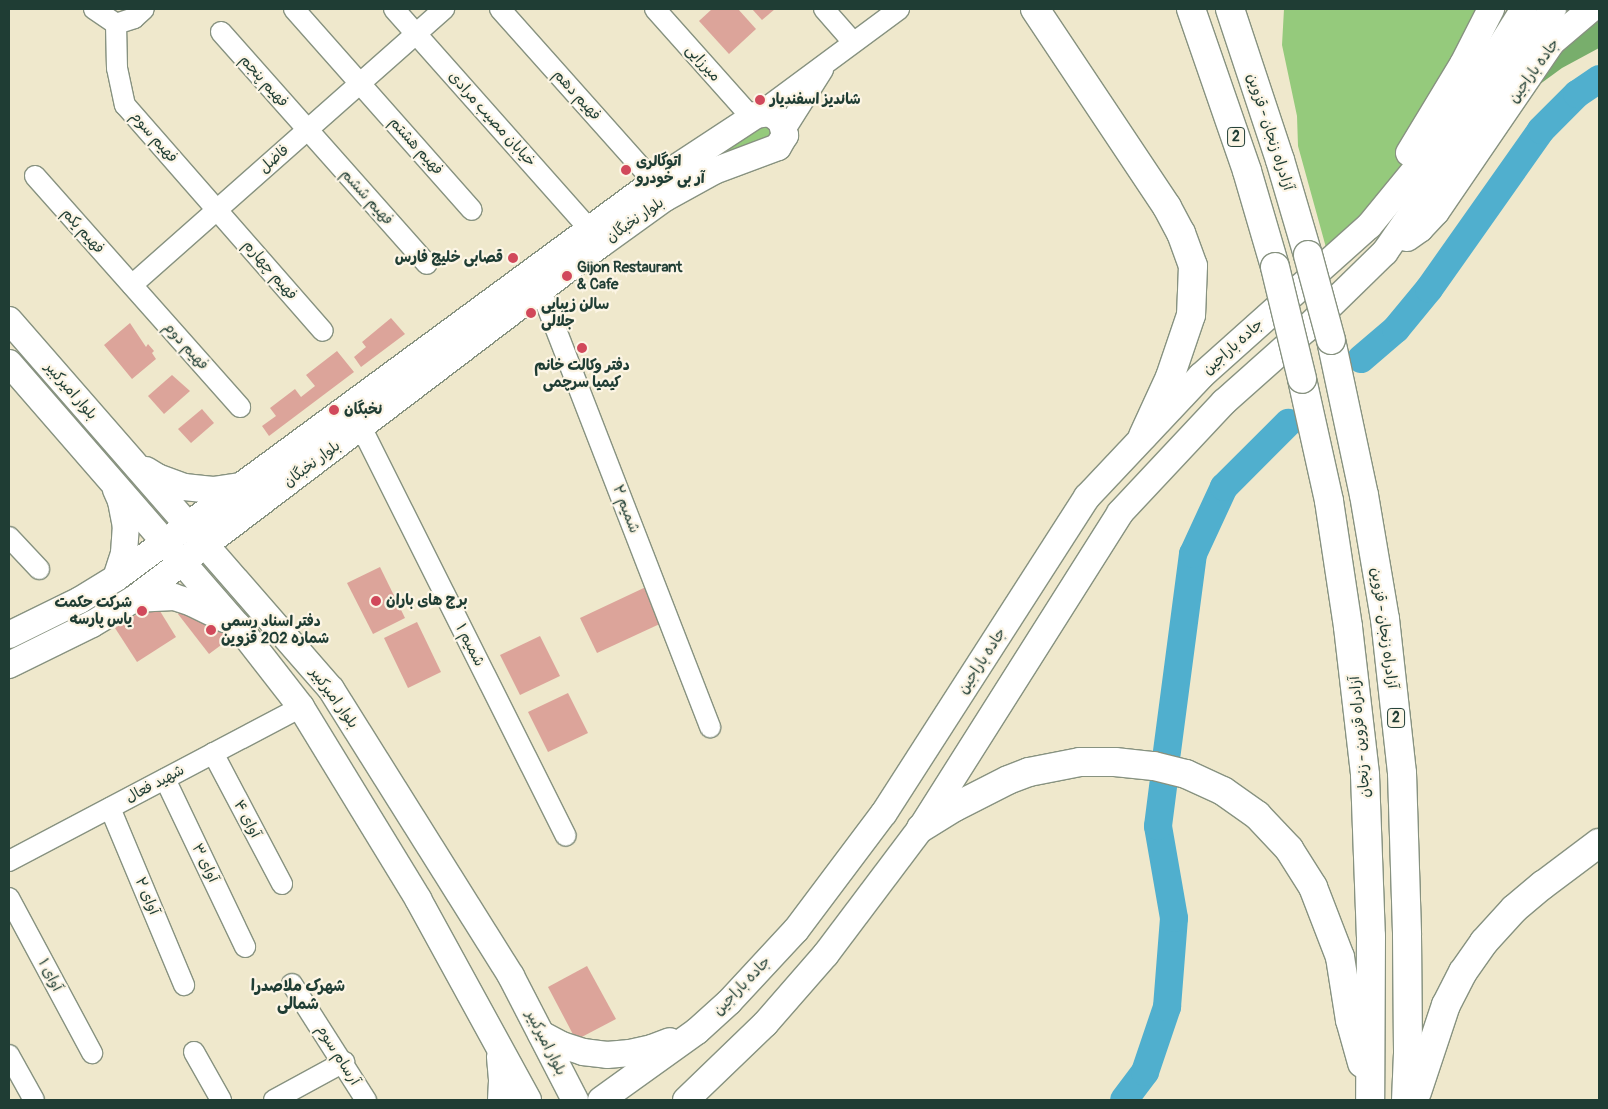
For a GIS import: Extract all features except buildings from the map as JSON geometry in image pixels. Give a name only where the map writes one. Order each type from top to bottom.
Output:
[{"type":"highway","points":[[1035,9],[1167,207],[1181,232],[1193,266],[1191,314],[1170,377],[1143,436]]},
{"type":"highway","name":"آزادراه قزوین - زنجان","points":[[1191,9],[1247,171],[1275,268],[1329,501],[1348,627],[1365,775],[1371,936],[1370,1098]]},
{"type":"highway","name":"آزادراه زنجان - قزوین","points":[[1230,9],[1280,160],[1331,340],[1364,495],[1383,609],[1402,774],[1408,935],[1406,1100]]},
{"type":"highway","points":[[921,828],[955,807],[1008,780],[1029,772],[1080,762],[1116,762],[1154,766],[1186,774],[1223,791],[1263,822],[1289,849],[1313,887],[1340,957],[1350,1020],[1370,1098]]},
{"type":"highway","points":[[1414,1100],[1440,1020],[1463,972],[1484,942],[1514,909],[1542,885],[1599,843]]},
{"type":"main road","name":"جاده باراجین","points":[[1368,226],[1462,64],[1491,9]]},
{"type":"main road","name":"جاده باراجین","points":[[601,1100],[697,1031],[729,1002],[796,930],[884,813],[1087,497],[1200,376],[1330,262],[1368,226],[1415,170],[1473,90],[1524,9]]},
{"type":"main road","name":"جاده باراجین","points":[[1386,252],[1553,9]]},
{"type":"main road","name":"جاده باراجین","points":[[686,1100],[701,1091],[765,1024],[826,954],[921,828],[1120,513],[1224,402],[1306,329],[1386,252],[1420,229],[1436,212],[1552,42],[1591,9]]},
{"type":"main road","points":[[754,117],[765,113],[774,115],[782,121],[785,130]]},
{"type":"main road","name":"بلوار نخبگان","points":[[9,664],[92,624],[134,599],[541,291],[654,182],[754,117]]},
{"type":"main road","name":"بلوار نخبگان","points":[[9,635],[80,600],[116,578],[241,486],[596,236],[714,171],[774,150],[781,144],[785,130]]},
{"type":"main road","name":"بلوار امیرکبیر","points":[[9,320],[331,689],[501,959],[575,1100]]},
{"type":"main road","name":"بلوار امیرکبیر","points":[[9,363],[114,481],[182,563],[238,626],[301,707],[418,899],[528,1100]]},
{"type":"main road","points":[[136,465],[157,477],[184,487],[213,490],[241,486]]},
{"type":"main road","points":[[114,481],[125,486],[132,483],[138,477],[136,465]]},
{"type":"main road","points":[[114,481],[121,501],[126,527],[124,553],[116,578]]},
{"type":"main road","points":[[134,599],[174,597],[192,602],[238,626]]},
{"type":"main road","points":[[541,1034],[562,1045],[584,1052],[630,1054],[697,1031]]},
{"type":"main road","points":[[499,1048],[502,1081],[501,1100]]},
{"type":"street","points":[[94,9],[116,24],[134,18],[144,9]]},
{"type":"street","name":"فهیم هشتم","points":[[294,9],[472,210]]},
{"type":"street","name":"خیابان مصیب مرادی","points":[[394,9],[596,236]]},
{"type":"street","name":"فاضل","points":[[132,285],[444,9]]},
{"type":"street","name":"فهیم دهم","points":[[500,9],[654,182]]},
{"type":"street","name":"میرزایی","points":[[655,9],[754,117]]},
{"type":"street","points":[[824,9],[853,42]]},
{"type":"street","points":[[754,117],[833,56],[899,9]]},
{"type":"street","name":"فهیم سوم","points":[[116,24],[117,68],[125,105],[217,209]]},
{"type":"street","name":"فهیم پنجم","points":[[221,32],[308,130]]},
{"type":"street","points":[[785,130],[833,56]]},
{"type":"street","name":"فهیم ششم","points":[[308,130],[427,264]]},
{"type":"street","name":"فهیم یکم","points":[[35,176],[132,285]]},
{"type":"street","name":"فهیم چهارم","points":[[217,209],[324,331]]},
{"type":"street","name":"فهیم دوم","points":[[132,285],[240,407]]},
{"type":"street","name":"شمیم ۲","points":[[541,291],[710,727]]},
{"type":"street","name":"شمیم ۱","points":[[361,427],[566,836]]},
{"type":"street","points":[[9,537],[39,570]]},
{"type":"street","name":"شهید فعال","points":[[9,861],[301,707]]},
{"type":"street","name":"آوای ۴","points":[[213,753],[282,884]]},
{"type":"street","name":"آوای ۳","points":[[165,779],[245,946]]},
{"type":"street","name":"آوای ۲","points":[[110,808],[184,985]]},
{"type":"street","name":"آوای ۱","points":[[9,898],[92,1053]]},
{"type":"street","name":"آرسام سوم","points":[[292,984],[344,1062],[366,1100]]},
{"type":"street","points":[[194,1052],[221,1100]]},
{"type":"street","points":[[9,1055],[34,1100]]},
{"type":"street","points":[[274,1100],[344,1062]]},
{"type":"green space","points":[[1284,9],[1491,9],[1369,226],[1330,262],[1298,146],[1297,116],[1282,45]]},
{"type":"green space","points":[[1599,9],[1599,48],[1562,68],[1507,108]]},
{"type":"green space","points":[[763,120],[777,136],[707,162]]},
{"type":"waterway","points":[[1361,359],[1396,329],[1429,289],[1541,130],[1577,94],[1599,79]]},
{"type":"waterway","points":[[1166,759],[1193,554],[1224,487],[1288,423]]},
{"type":"waterway","points":[[1124,1100],[1145,1072],[1167,1007],[1174,918],[1158,826],[1164,779]]},
{"type":"place","name":"شاندیز اسفندیار","points":[[760,100]]},
{"type":"place","name":"اتوگالری آر بی خودرو","points":[[626,170]]},
{"type":"place","name":"قصابی خلیج فارس","points":[[513,258]]},
{"type":"place","name":"Gijon Restaurant & Cafe","points":[[567,276]]},
{"type":"place","name":"سالن زیبایی جلالی","points":[[531,313]]},
{"type":"place","name":"دفتر وکالت خانم کیمیا سرچمی","points":[[582,348]]},
{"type":"place","name":"نخبگان","points":[[334,410]]},
{"type":"place","name":"برج های باران","points":[[376,601]]},
{"type":"place","name":"شرکت حکمت یاس پارسه","points":[[142,611]]},
{"type":"place","name":"دفتر اسناد رسمی شماره 202 قزوین","points":[[211,630]]},
{"type":"district","name":"شهرک ملاصدرا شمالی","points":[[298,995]]}]
